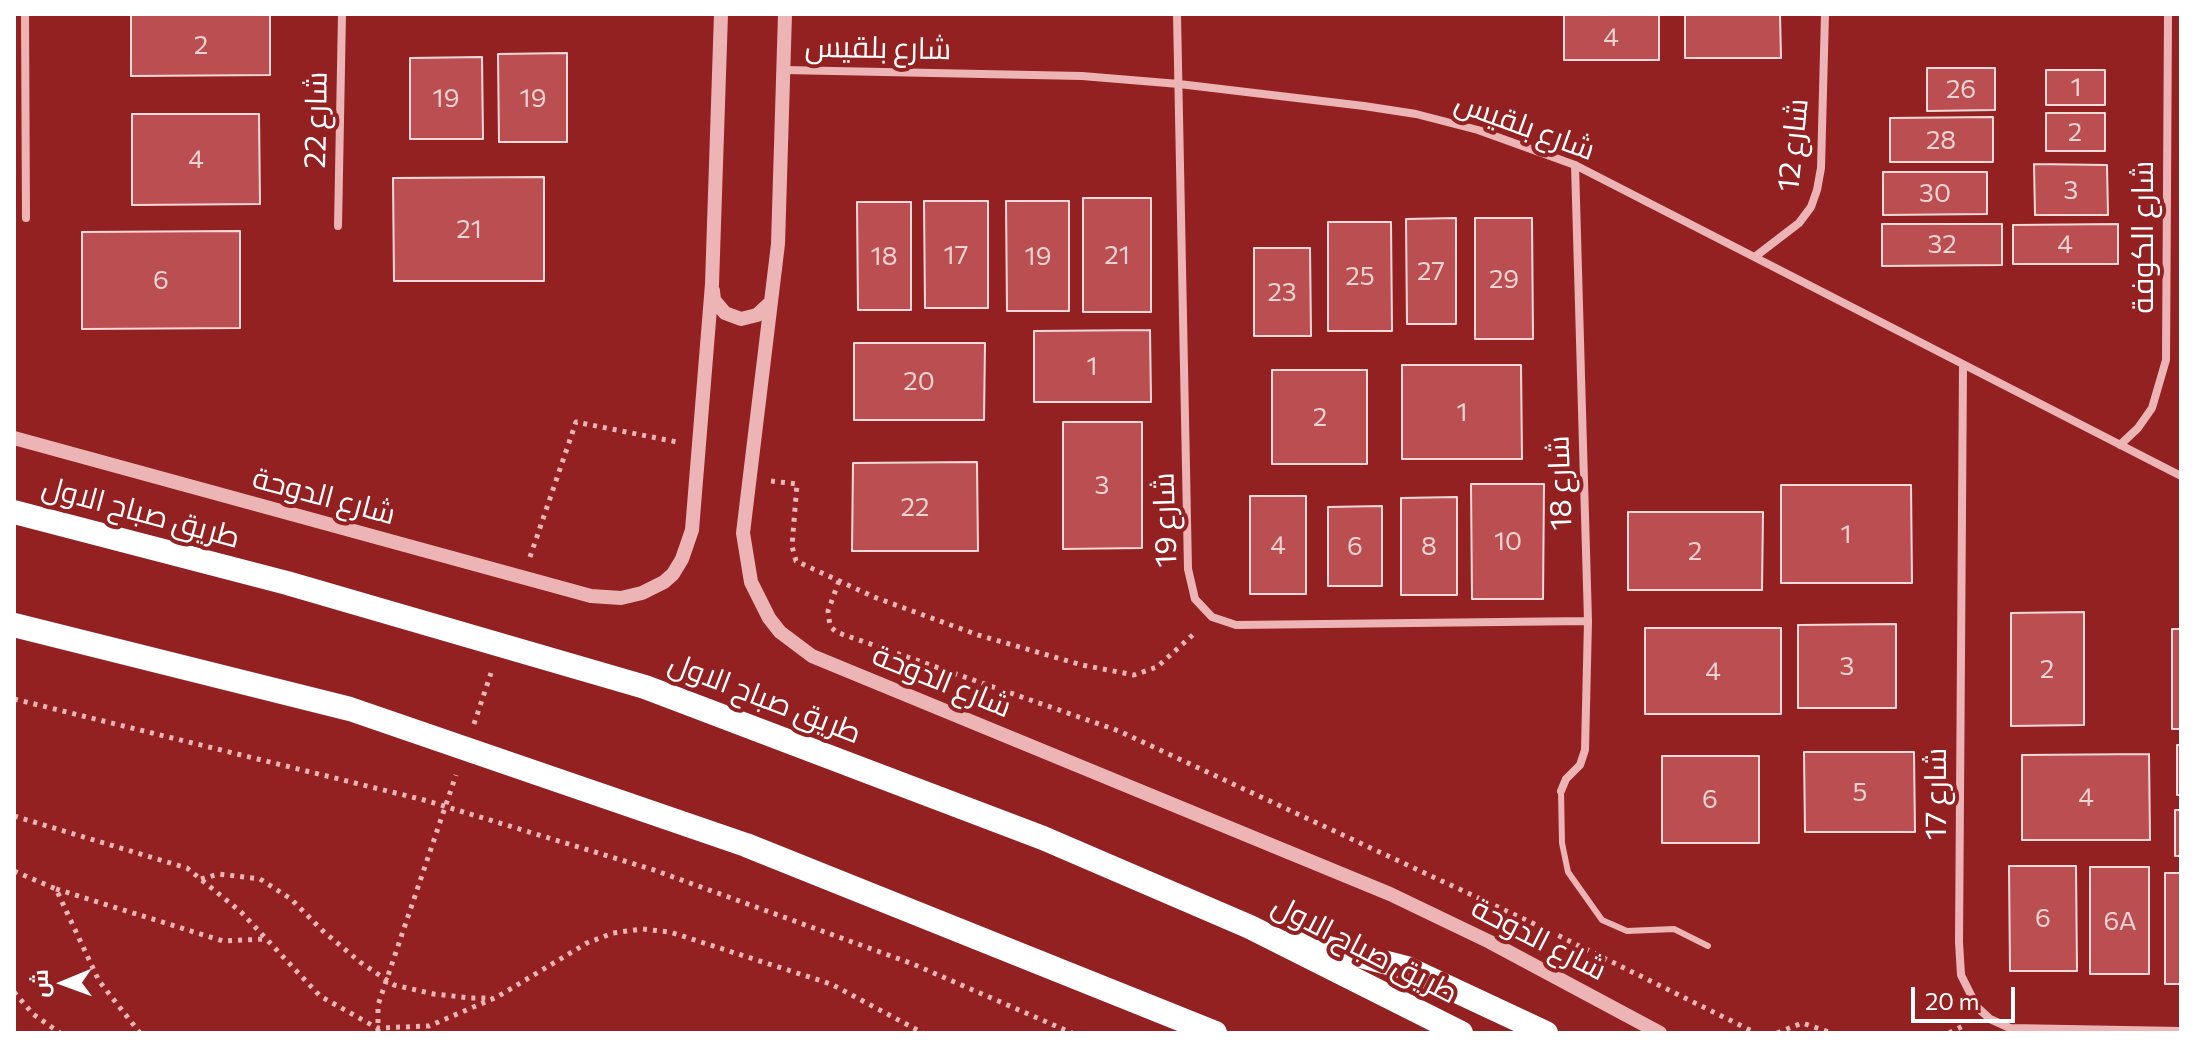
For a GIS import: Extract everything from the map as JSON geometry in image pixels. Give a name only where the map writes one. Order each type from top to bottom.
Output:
[{"type":"highway","name":"طريق صباح الاول","points":[[14,512],[287,583],[645,687],[1043,838],[1250,927],[1461,1033]]},
{"type":"highway","points":[[14,625],[335,705],[379,719],[746,845],[1215,1033]]},
{"type":"highway","points":[[1250,927],[1407,968],[1546,1033]]},
{"type":"street","points":[[25,14],[26,218]]},
{"type":"street","name":"شارع 22","points":[[338,226],[342,14]]},
{"type":"street","name":"شارع الدوحة","points":[[14,438],[576,592],[611,598],[632,596],[653,588],[673,574],[692,530],[712,284],[721,14]]},
{"type":"street","name":"شارع الدوحة","points":[[785,14],[778,244],[743,533],[751,582],[769,618],[795,645],[812,656],[1390,894],[1490,942],[1660,1033]]},
{"type":"street","name":"شارع 19","points":[[1177,14],[1188,569],[1195,599],[1212,617]]},
{"type":"street","name":"شارع 12","points":[[1756,256],[1799,223],[1811,207],[1817,190],[1821,168],[1825,14]]},
{"type":"street","name":"شارع الكوفة","points":[[2120,445],[2138,428],[2152,408],[2166,360],[2168,14]]},
{"type":"street","name":"شارع بلقيس","points":[[784,70],[1082,76],[1179,84],[1416,114],[1491,134],[1575,165],[2181,476]]},
{"type":"street","name":"شارع 18","points":[[1561,791],[1566,779],[1580,765],[1585,750],[1588,621],[1575,165]]},
{"type":"street","points":[[712,284],[714,300],[725,313],[741,319],[757,315],[769,304]]},
{"type":"street","name":"شارع 17","points":[[1963,366],[1961,975],[1977,1007],[1990,1019],[2010,1028],[2181,1031]]},
{"type":"street","points":[[1212,617],[1236,625],[1588,621]]},
{"type":"lane","points":[[1561,791],[1562,843],[1568,872],[1602,920],[1627,931],[1674,929],[1708,946]]},
{"type":"path","points":[[525,572],[576,422],[699,446]]},
{"type":"path","points":[[748,478],[797,484],[792,546],[796,561],[874,597],[978,635],[1082,665],[1134,675],[1157,667],[1212,617]]},
{"type":"path","points":[[839,581],[828,611],[830,626],[836,632],[1119,731],[1516,915],[1756,1033]]},
{"type":"path","points":[[469,736],[495,661]]},
{"type":"path","points":[[14,699],[424,800],[654,870],[913,964],[1072,1033]]},
{"type":"path","points":[[377,1030],[378,1005],[459,766]]},
{"type":"path","points":[[14,816],[187,868],[241,912],[320,996],[377,1030],[429,1026],[497,997],[587,943],[613,933],[642,929],[670,932],[831,984],[923,1033]]},
{"type":"path","points":[[14,871],[56,889],[223,941],[267,939]]},
{"type":"path","points":[[201,879],[219,874],[260,879],[291,899],[360,962],[394,985],[446,995],[497,997]]},
{"type":"path","points":[[56,889],[99,981],[140,1033]]},
{"type":"path","points":[[14,992],[33,1014],[60,1033]]},
{"type":"path","points":[[1777,1033],[1802,1023],[1832,1033]]},
{"type":"building","points":[[131,14],[270,14],[270,75],[131,76]]},
{"type":"building","points":[[1564,14],[1659,14],[1659,60],[1564,60]]},
{"type":"building","points":[[1685,14],[1780,14],[1781,58],[1685,58]]},
{"type":"building","points":[[567,53],[567,142],[499,142],[498,54]]},
{"type":"building","points":[[482,57],[483,139],[410,139],[410,58]]},
{"type":"building","points":[[1927,68],[1995,68],[1995,110],[1927,111]]},
{"type":"building","points":[[2046,70],[2105,70],[2105,105],[2046,105]]},
{"type":"building","points":[[2046,113],[2105,113],[2105,151],[2046,151]]},
{"type":"building","points":[[132,114],[259,114],[260,204],[132,205]]},
{"type":"building","points":[[1993,117],[1993,162],[1890,162],[1890,118]]},
{"type":"building","points":[[2034,164],[2107,165],[2108,215],[2035,215]]},
{"type":"building","points":[[1883,172],[1987,172],[1987,214],[1883,215]]},
{"type":"building","points":[[544,177],[544,281],[394,281],[393,178]]},
{"type":"building","points":[[1083,198],[1151,198],[1151,312],[1083,312]]},
{"type":"building","points":[[924,201],[988,201],[988,308],[925,308]]},
{"type":"building","points":[[1006,201],[1069,201],[1069,311],[1007,311]]},
{"type":"building","points":[[857,202],[911,202],[911,310],[858,310]]},
{"type":"building","points":[[1456,218],[1456,324],[1407,324],[1406,219]]},
{"type":"building","points":[[1475,218],[1532,218],[1533,339],[1475,339]]},
{"type":"building","points":[[1328,222],[1391,222],[1392,331],[1328,331]]},
{"type":"building","points":[[1882,224],[2002,224],[2002,265],[1882,266]]},
{"type":"building","points":[[2118,224],[2118,264],[2013,264],[2013,225]]},
{"type":"building","points":[[240,231],[240,328],[82,329],[82,232]]},
{"type":"building","points":[[1254,248],[1310,248],[1311,336],[1254,336]]},
{"type":"building","points":[[1150,330],[1151,402],[1034,402],[1034,331]]},
{"type":"building","points":[[854,343],[985,343],[984,420],[854,420]]},
{"type":"building","points":[[1402,365],[1521,365],[1522,459],[1402,459]]},
{"type":"building","points":[[1272,370],[1367,370],[1367,464],[1272,464]]},
{"type":"building","points":[[1063,422],[1142,422],[1142,548],[1063,549]]},
{"type":"building","points":[[977,462],[978,551],[852,551],[853,463]]},
{"type":"building","points":[[1471,484],[1544,484],[1543,599],[1472,599]]},
{"type":"building","points":[[1781,485],[1911,485],[1912,583],[1781,583]]},
{"type":"building","points":[[1250,496],[1306,496],[1306,594],[1250,594]]},
{"type":"building","points":[[1457,497],[1457,595],[1401,595],[1401,498]]},
{"type":"building","points":[[1382,506],[1382,586],[1328,586],[1328,507]]},
{"type":"building","points":[[1628,512],[1763,512],[1762,590],[1628,590]]},
{"type":"building","points":[[2084,612],[2084,725],[2011,726],[2011,613]]},
{"type":"building","points":[[1896,624],[1896,708],[1798,708],[1798,625]]},
{"type":"building","points":[[1645,628],[1781,628],[1781,714],[1645,714]]},
{"type":"building","points":[[2172,629],[2181,629],[2181,729],[2172,729]]},
{"type":"building","points":[[2177,745],[2181,745],[2181,795],[2177,795]]},
{"type":"building","points":[[1804,752],[1914,752],[1915,832],[1805,832]]},
{"type":"building","points":[[2149,754],[2150,840],[2022,840],[2022,755]]},
{"type":"building","points":[[1662,756],[1759,756],[1759,843],[1662,843]]},
{"type":"building","points":[[2175,810],[2181,810],[2181,856],[2175,856]]},
{"type":"building","points":[[2009,866],[2076,866],[2077,971],[2010,971]]},
{"type":"building","points":[[2090,867],[2149,867],[2149,974],[2090,974]]},
{"type":"building","points":[[2165,873],[2181,873],[2181,984],[2165,984]]}]
